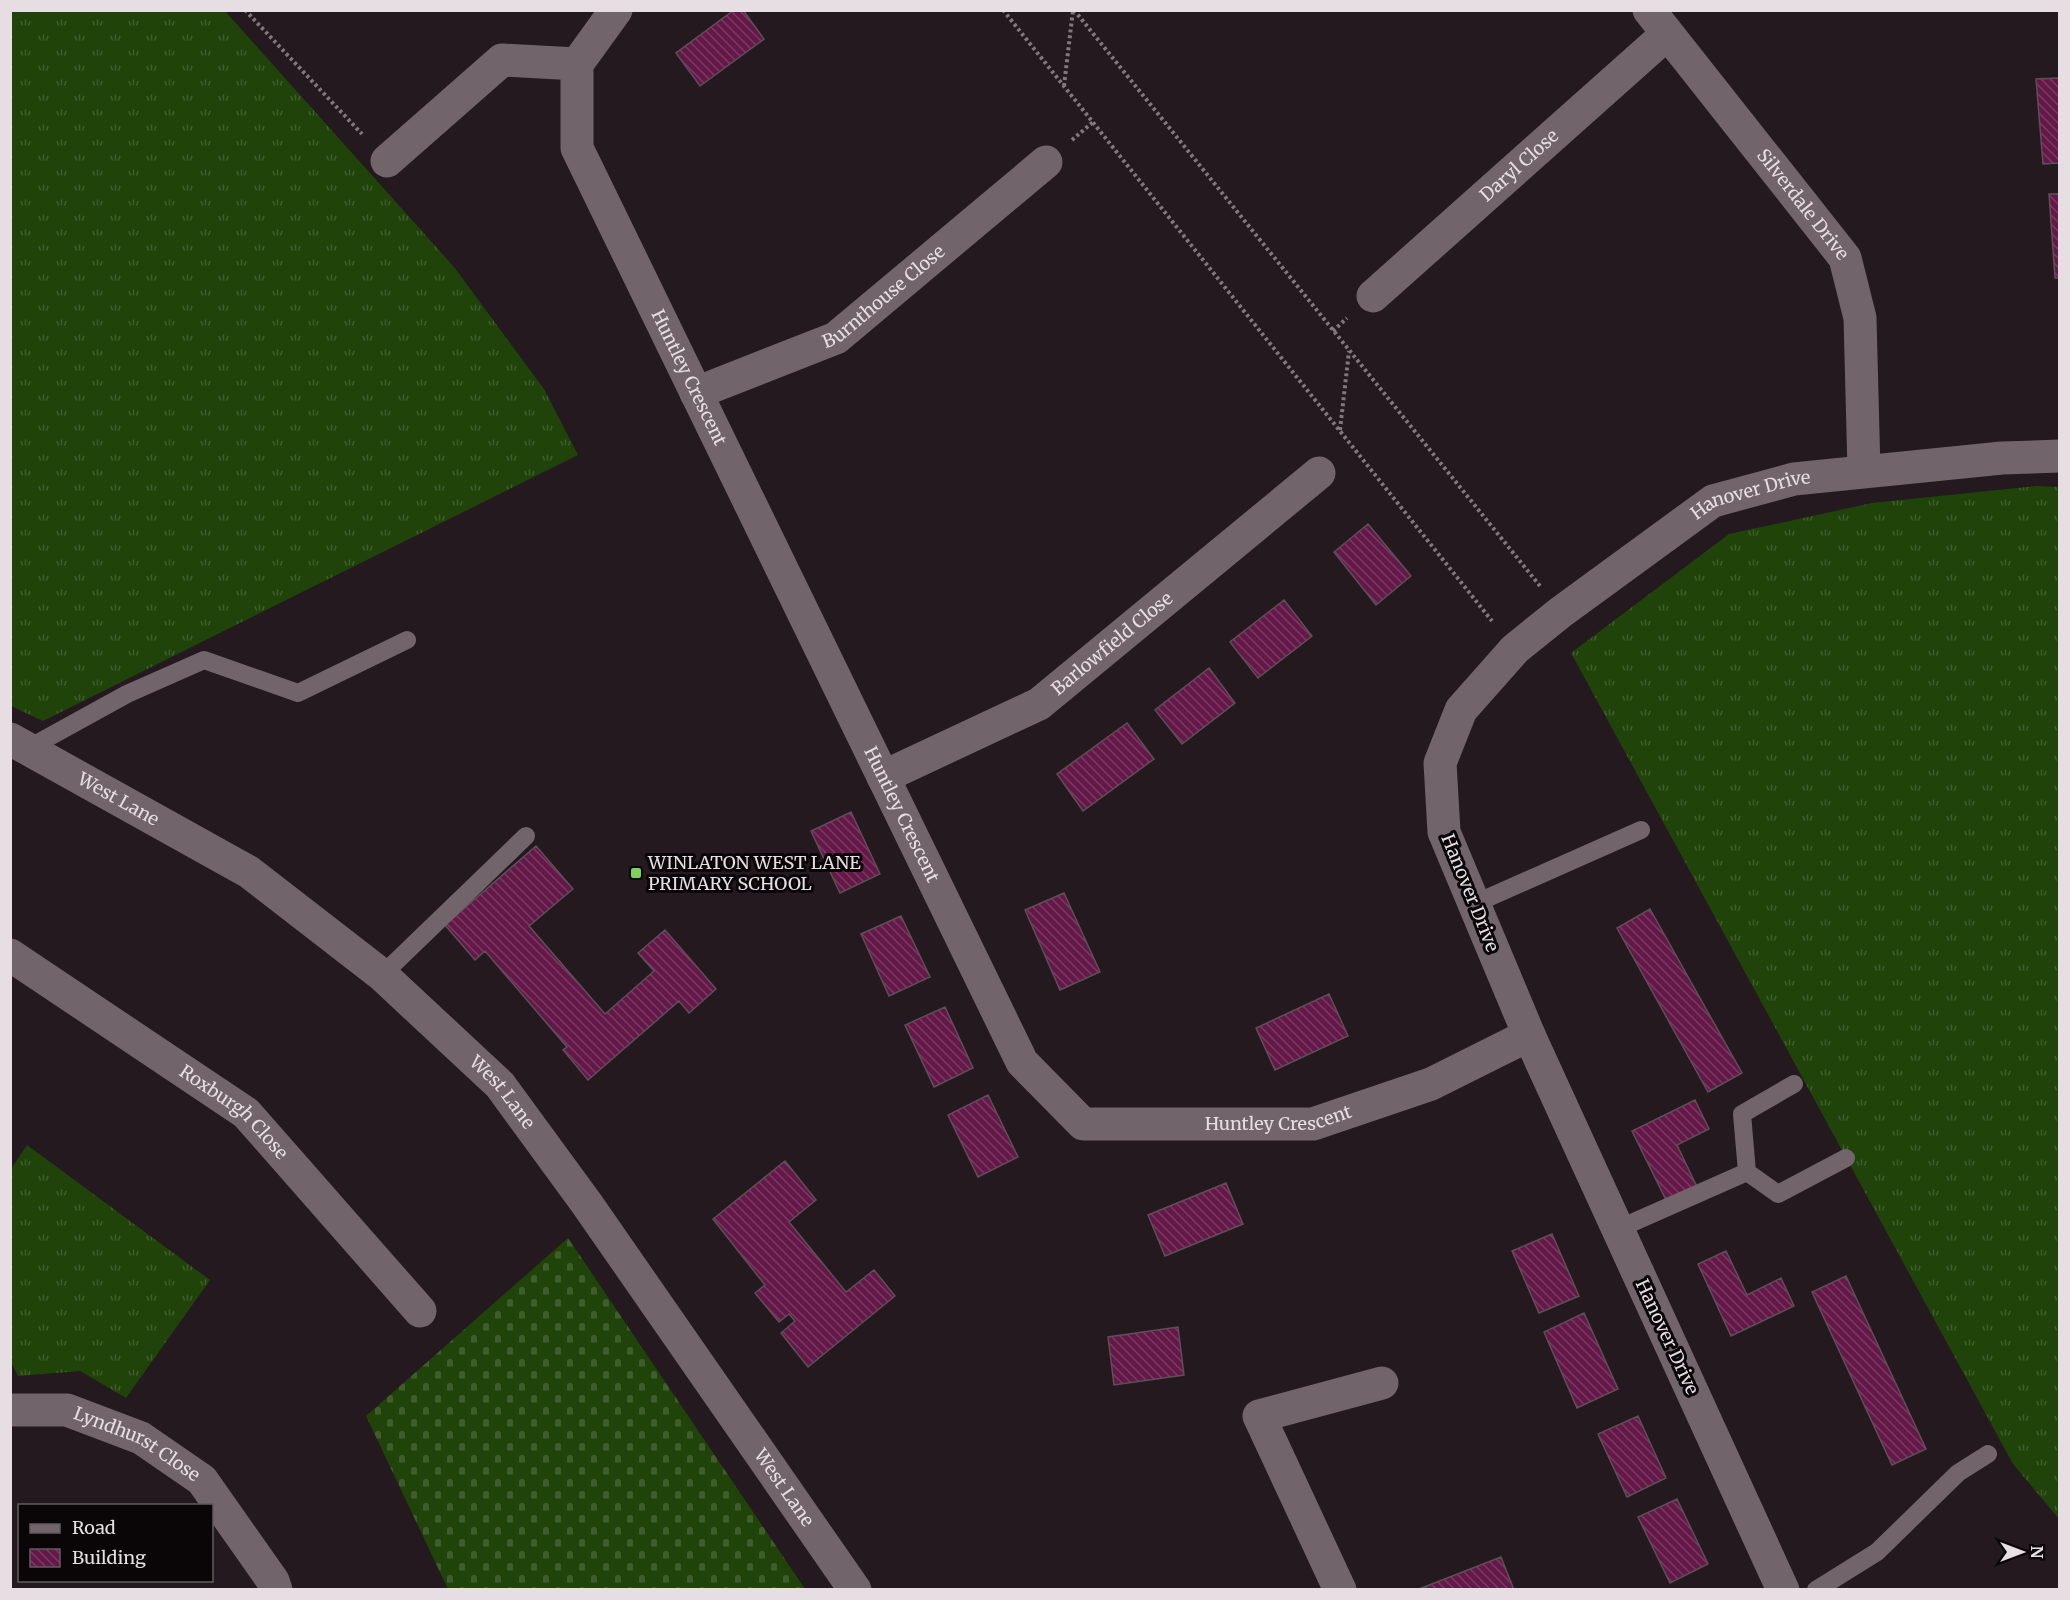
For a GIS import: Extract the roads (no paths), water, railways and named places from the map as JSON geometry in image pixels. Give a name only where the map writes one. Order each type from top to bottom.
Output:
[{"type":"street","points":[[387,161],[502,60],[577,64],[616,10]]},
{"type":"street","name":"Daryl Close","points":[[1373,296],[1658,22]]},
{"type":"street","name":"Silverdale Drive","points":[[1658,22],[1845,258],[1860,318],[1864,471]]},
{"type":"street","name":"Huntley Crescent","points":[[577,64],[577,148],[1022,1062],[1083,1124],[1313,1124],[1431,1084],[1529,1035]]},
{"type":"street","name":"Burnthouse Close","points":[[696,393],[836,338],[1046,162]]},
{"type":"street","name":"Hanover Drive","points":[[1782,1590],[1529,1035],[1444,832],[1440,763],[1461,710],[1515,650],[1561,612],[1713,501],[1794,479],[2002,458],[2060,456]]},
{"type":"street","name":"Barlowfield Close","points":[[884,777],[1039,704],[1319,473]]},
{"type":"street","name":"West Lane","points":[[20,743],[249,872],[382,975],[500,1085],[594,1213],[855,1590]]},
{"type":"street","name":"Roxburgh Close","points":[[10,955],[246,1113],[420,1311]]},
{"type":"street","points":[[1340,1590],[1259,1416],[1382,1383]]},
{"type":"street","name":"Lyndhurst Close","points":[[10,1410],[67,1410],[141,1438],[202,1480],[273,1581],[276,1590]]},
{"type":"lane","points":[[20,743],[204,660],[298,693],[407,640]]},
{"type":"lane","points":[[1474,904],[1641,830]]},
{"type":"lane","points":[[382,975],[526,836]]},
{"type":"lane","points":[[1794,1084],[1742,1114],[1747,1172],[1778,1194],[1846,1158]]},
{"type":"lane","points":[[1618,1229],[1747,1172]]},
{"type":"lane","points":[[1816,1590],[1877,1552],[1958,1473],[1988,1454]]},
{"type":"place","name":"WINLATON WEST LANE PRIMARY SCHOOL","points":[[636,873]]}]
